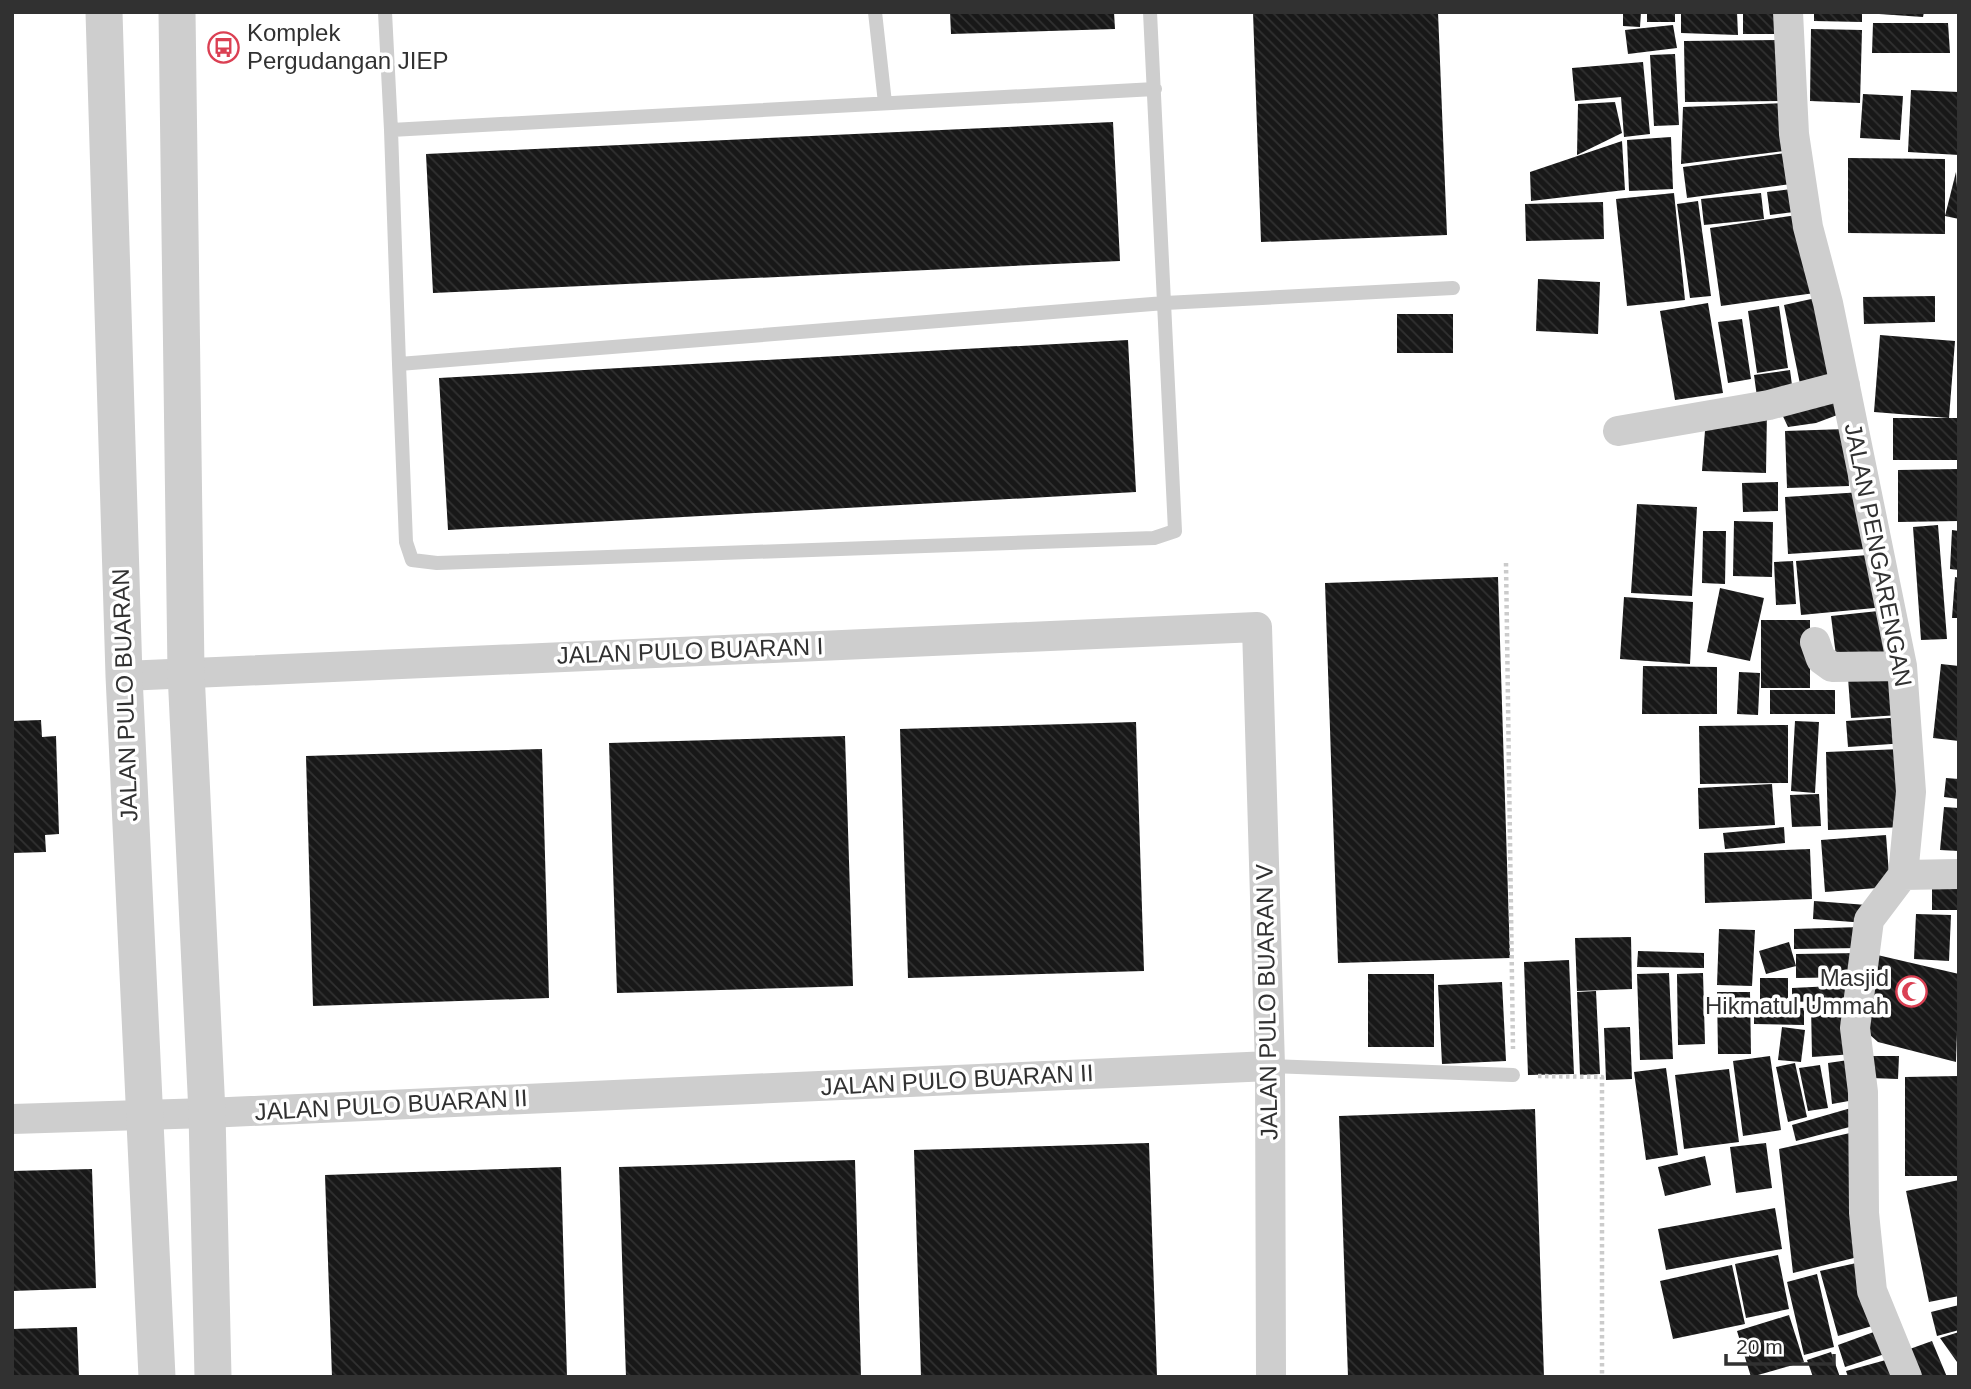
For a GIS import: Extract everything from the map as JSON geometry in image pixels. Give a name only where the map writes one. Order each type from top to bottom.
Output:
[{"type":"street","name":"JALAN PULO BUARAN","points":[[104,12],[124,676],[157,1377]]},
{"type":"street","points":[[177,12],[186,672],[207,1113],[213,1377]]},
{"type":"street","name":"JALAN PENGARENGAN","points":[[1788,12],[1794,134],[1808,227],[1828,303],[1902,666],[1911,792],[1903,875]]},
{"type":"street","points":[[1618,431],[1769,405],[1845,385]]},
{"type":"street","name":"JALAN PULO BUARAN I","points":[[124,676],[1257,627]]},
{"type":"street","name":"JALAN PULO BUARAN V","points":[[1257,627],[1270,1066],[1272,1377]]},
{"type":"street","points":[[1815,642],[1821,659],[1832,667],[1902,666]]},
{"type":"street","points":[[1907,1377],[1872,1291],[1864,1213],[1863,1092],[1855,1028],[1869,920],[1903,875],[1959,874]]},
{"type":"street","name":"JALAN PULO BUARAN II","points":[[12,1119],[143,1116],[1270,1066]]},
{"type":"lane","points":[[385,12],[405,542],[412,560],[437,563],[1154,537],[1175,531],[1150,12]]},
{"type":"lane","points":[[875,12],[885,103]]},
{"type":"lane","points":[[391,130],[1154,89]]},
{"type":"lane","points":[[399,364],[1165,303],[1453,288]]},
{"type":"lane","name":"JALAN PULO BUARAN II","points":[[1270,1066],[1513,1075]]},
{"type":"path","points":[[1506,563],[1513,1075],[1602,1077],[1602,1377]]},
{"type":"building","points":[[950,12],[1114,12],[1115,29],[951,34]]},
{"type":"building","points":[[1253,12],[1438,12],[1447,235],[1261,242]]},
{"type":"building","points":[[1623,12],[1641,12],[1640,27],[1623,26]]},
{"type":"building","points":[[1647,12],[1675,12],[1675,22],[1647,22]]},
{"type":"building","points":[[1681,12],[1737,12],[1738,35],[1681,33]]},
{"type":"building","points":[[1743,12],[1777,12],[1778,34],[1743,34]]},
{"type":"building","points":[[1814,12],[1862,12],[1862,22],[1814,21]]},
{"type":"building","points":[[1879,12],[1924,12],[1923,17]]},
{"type":"building","points":[[1873,23],[1948,23],[1950,53],[1872,53]]},
{"type":"building","points":[[1673,25],[1677,48],[1628,54],[1625,30]]},
{"type":"building","points":[[1811,29],[1862,30],[1860,103],[1810,101]]},
{"type":"building","points":[[1788,40],[1788,101],[1685,102],[1684,41]]},
{"type":"building","points":[[1675,54],[1679,125],[1654,126],[1650,55]]},
{"type":"building","points":[[1643,62],[1650,134],[1624,137],[1621,97],[1575,101],[1572,68]]},
{"type":"building","points":[[1911,90],[1959,92],[1959,155],[1908,152]]},
{"type":"building","points":[[1863,94],[1903,96],[1900,140],[1860,138]]},
{"type":"building","points":[[1615,102],[1622,133],[1577,155],[1578,104]]},
{"type":"building","points":[[1790,103],[1792,150],[1681,164],[1683,107]]},
{"type":"building","points":[[1113,122],[1120,261],[433,293],[426,154]]},
{"type":"building","points":[[1671,137],[1673,189],[1629,191],[1627,140]]},
{"type":"building","points":[[1622,141],[1625,190],[1531,201],[1530,172]]},
{"type":"building","points":[[1793,152],[1798,183],[1687,198],[1683,167]]},
{"type":"building","points":[[1848,158],[1945,159],[1945,234],[1848,233]]},
{"type":"building","points":[[1956,172],[1959,219],[1945,216]]},
{"type":"building","points":[[1799,188],[1802,211],[1770,215],[1767,192]]},
{"type":"building","points":[[1674,193],[1685,300],[1627,306],[1616,199]]},
{"type":"building","points":[[1761,193],[1764,219],[1704,225],[1701,199]]},
{"type":"building","points":[[1698,201],[1711,296],[1690,298],[1677,204]]},
{"type":"building","points":[[1603,202],[1604,239],[1526,241],[1525,204]]},
{"type":"building","points":[[1804,214],[1815,293],[1721,306],[1710,228]]},
{"type":"building","points":[[1538,279],[1600,282],[1598,334],[1536,331]]},
{"type":"building","points":[[1825,296],[1841,380],[1801,389],[1784,305]]},
{"type":"building","points":[[1935,296],[1935,322],[1864,324],[1863,297]]},
{"type":"building","points":[[1708,303],[1723,393],[1675,400],[1660,311]]},
{"type":"building","points":[[1779,306],[1788,368],[1757,373],[1748,311]]},
{"type":"building","points":[[1397,314],[1453,314],[1453,353],[1397,353]]},
{"type":"building","points":[[1742,319],[1751,379],[1728,383],[1718,322]]},
{"type":"building","points":[[1880,335],[1955,341],[1949,418],[1874,412]]},
{"type":"building","points":[[1128,340],[1136,492],[448,530],[439,378]]},
{"type":"building","points":[[1790,370],[1793,393],[1757,397],[1754,375]]},
{"type":"building","points":[[1839,388],[1848,411],[1816,423],[1788,427],[1779,408]]},
{"type":"building","points":[[1767,411],[1766,473],[1702,471],[1706,417]]},
{"type":"building","points":[[1893,418],[1959,418],[1959,460],[1893,460]]},
{"type":"building","points":[[1846,429],[1849,486],[1787,488],[1785,431]]},
{"type":"building","points":[[1959,469],[1959,521],[1898,522],[1898,470]]},
{"type":"building","points":[[1778,482],[1778,511],[1743,512],[1742,483]]},
{"type":"building","points":[[1862,492],[1866,549],[1788,554],[1785,497]]},
{"type":"building","points":[[1637,504],[1697,507],[1692,596],[1631,593]]},
{"type":"building","points":[[1734,521],[1773,522],[1772,577],[1733,576]]},
{"type":"building","points":[[1938,525],[1947,639],[1921,640],[1913,527]]},
{"type":"building","points":[[1952,530],[1959,531],[1959,570],[1950,569]]},
{"type":"building","points":[[1703,531],[1726,531],[1725,584],[1702,583]]},
{"type":"building","points":[[1880,554],[1885,607],[1801,615],[1796,561]]},
{"type":"building","points":[[1793,561],[1796,604],[1776,605],[1774,562]]},
{"type":"building","points":[[1498,577],[1510,958],[1338,963],[1325,583]]},
{"type":"building","points":[[1955,577],[1959,578],[1959,618],[1952,618]]},
{"type":"building","points":[[1720,588],[1764,598],[1750,661],[1707,652]]},
{"type":"building","points":[[1624,597],[1693,602],[1690,664],[1620,659]]},
{"type":"building","points":[[1888,610],[1893,659],[1837,664],[1831,616]]},
{"type":"building","points":[[1761,620],[1810,620],[1810,688],[1761,688]]},
{"type":"building","points":[[1941,664],[1959,666],[1959,741],[1933,738]]},
{"type":"building","points":[[1643,666],[1717,667],[1717,714],[1642,714]]},
{"type":"building","points":[[1739,672],[1760,673],[1758,715],[1737,714]]},
{"type":"building","points":[[1898,675],[1900,715],[1851,718],[1848,678]]},
{"type":"building","points":[[1770,690],[1835,690],[1835,714],[1770,714]]},
{"type":"building","points":[[1904,717],[1906,743],[1848,747],[1846,721]]},
{"type":"building","points":[[41,720],[42,737],[56,736],[59,834],[45,835],[46,852],[12,853],[12,721]]},
{"type":"building","points":[[1795,721],[1819,722],[1815,793],[1791,791]]},
{"type":"building","points":[[1136,722],[1144,971],[908,978],[900,729]]},
{"type":"building","points":[[1788,725],[1788,783],[1700,784],[1699,726]]},
{"type":"building","points":[[845,736],[853,986],[617,993],[609,743]]},
{"type":"building","points":[[542,749],[549,998],[313,1006],[306,756]]},
{"type":"building","points":[[1902,749],[1905,827],[1828,830],[1826,752]]},
{"type":"building","points":[[1946,778],[1959,779],[1959,799],[1944,797]]},
{"type":"building","points":[[1772,784],[1775,825],[1699,829],[1698,788]]},
{"type":"building","points":[[1819,794],[1821,826],[1792,827],[1790,795]]},
{"type":"building","points":[[1944,807],[1959,808],[1959,851],[1940,850]]},
{"type":"building","points":[[1784,827],[1785,843],[1725,849],[1723,833]]},
{"type":"building","points":[[1886,835],[1890,887],[1825,892],[1821,840]]},
{"type":"building","points":[[1810,849],[1812,899],[1705,903],[1704,853]]},
{"type":"building","points":[[1932,885],[1959,885],[1959,910],[1932,910]]},
{"type":"building","points":[[1814,901],[1867,905],[1866,923],[1813,919]]},
{"type":"building","points":[[1916,914],[1951,915],[1949,961],[1914,959]]},
{"type":"building","points":[[1860,927],[1860,948],[1794,949],[1794,929]]},
{"type":"building","points":[[1719,929],[1755,930],[1752,986],[1717,985]]},
{"type":"building","points":[[1631,937],[1632,989],[1577,991],[1575,938]]},
{"type":"building","points":[[1789,942],[1796,966],[1766,974],[1759,951]]},
{"type":"building","points":[[1638,951],[1704,953],[1704,968],[1637,967]]},
{"type":"building","points":[[1859,953],[1860,977],[1796,978],[1796,954]]},
{"type":"building","name":"Masjid Hikmatul Ummah","points":[[1873,954],[1959,974],[1956,1062],[1878,1042],[1870,1035],[1864,1024]]},
{"type":"building","points":[[1569,960],[1574,1074],[1528,1075],[1524,962]]},
{"type":"building","points":[[1669,973],[1673,1059],[1640,1060],[1637,974]]},
{"type":"building","points":[[1703,973],[1705,1044],[1678,1045],[1677,974]]},
{"type":"building","points":[[1368,974],[1434,974],[1434,1047],[1368,1047]]},
{"type":"building","points":[[1760,978],[1788,978],[1788,1002],[1760,1001]]},
{"type":"building","points":[[1502,982],[1506,1061],[1442,1064],[1438,985]]},
{"type":"building","points":[[1853,985],[1853,1000],[1792,1002],[1792,988]]},
{"type":"building","points":[[1596,991],[1600,1074],[1580,1075],[1577,992]]},
{"type":"building","points":[[1717,992],[1750,992],[1751,1054],[1718,1054]]},
{"type":"building","points":[[1851,1004],[1854,1054],[1812,1057],[1811,1005]]},
{"type":"building","points":[[1754,1007],[1804,1008],[1804,1025],[1754,1024]]},
{"type":"building","points":[[1630,1027],[1632,1079],[1606,1080],[1604,1028]]},
{"type":"building","points":[[1782,1027],[1805,1030],[1801,1062],[1778,1060]]},
{"type":"building","points":[[1770,1056],[1781,1130],[1743,1136],[1733,1061]]},
{"type":"building","points":[[1872,1056],[1899,1056],[1898,1079],[1871,1078]]},
{"type":"building","points":[[1855,1059],[1860,1099],[1832,1104],[1828,1063]]},
{"type":"building","points":[[1795,1063],[1807,1117],[1788,1122],[1776,1067]]},
{"type":"building","points":[[1820,1065],[1828,1108],[1808,1111],[1799,1068]]},
{"type":"building","points":[[1666,1068],[1678,1155],[1646,1160],[1634,1072]]},
{"type":"building","points":[[1729,1069],[1739,1142],[1684,1149],[1675,1075]]},
{"type":"building","points":[[1959,1076],[1959,1176],[1905,1176],[1905,1077]]},
{"type":"building","points":[[1858,1106],[1861,1124],[1796,1141],[1792,1125]]},
{"type":"building","points":[[1535,1109],[1544,1377],[1348,1377],[1339,1116]]},
{"type":"building","points":[[1850,1133],[1866,1255],[1793,1273],[1779,1149]]},
{"type":"building","points":[[1149,1143],[1157,1377],[921,1377],[914,1150]]},
{"type":"building","points":[[1766,1143],[1772,1188],[1736,1193],[1730,1147]]},
{"type":"building","points":[[1705,1156],[1711,1185],[1665,1196],[1658,1167]]},
{"type":"building","points":[[855,1160],[861,1377],[626,1377],[619,1167]]},
{"type":"building","points":[[561,1167],[567,1377],[332,1377],[325,1175]]},
{"type":"building","points":[[92,1169],[96,1288],[12,1291],[12,1171]]},
{"type":"building","points":[[1959,1180],[1959,1296],[1929,1302],[1906,1191]]},
{"type":"building","points":[[1775,1208],[1782,1249],[1666,1270],[1658,1229]]},
{"type":"building","points":[[1778,1255],[1789,1309],[1746,1318],[1735,1264]]},
{"type":"building","points":[[1861,1262],[1879,1324],[1838,1336],[1820,1271]]},
{"type":"building","points":[[1732,1265],[1745,1324],[1673,1339],[1660,1281]]},
{"type":"building","points":[[1817,1274],[1834,1347],[1804,1355],[1787,1282]]},
{"type":"building","points":[[1959,1305],[1959,1330],[1937,1336],[1931,1312]]},
{"type":"building","points":[[1789,1315],[1804,1362],[1751,1377],[1737,1331]]},
{"type":"building","points":[[77,1327],[79,1377],[12,1377],[12,1329]]},
{"type":"building","points":[[1882,1329],[1891,1352],[1845,1367],[1838,1345]]},
{"type":"building","points":[[1959,1332],[1959,1361],[1957,1362],[1940,1338]]},
{"type":"building","points":[[1932,1341],[1947,1377],[1919,1377],[1907,1350]]},
{"type":"building","points":[[1831,1352],[1840,1377],[1813,1377],[1807,1360]]},
{"type":"building","points":[[1893,1358],[1904,1377],[1848,1377],[1846,1371]]},
{"type":"place","name":"Komplek Pergudangan JIEP","points":[[224,47]]},
{"type":"place","name":"Masjid Hikmatul Ummah","points":[[1912,992]]}]
